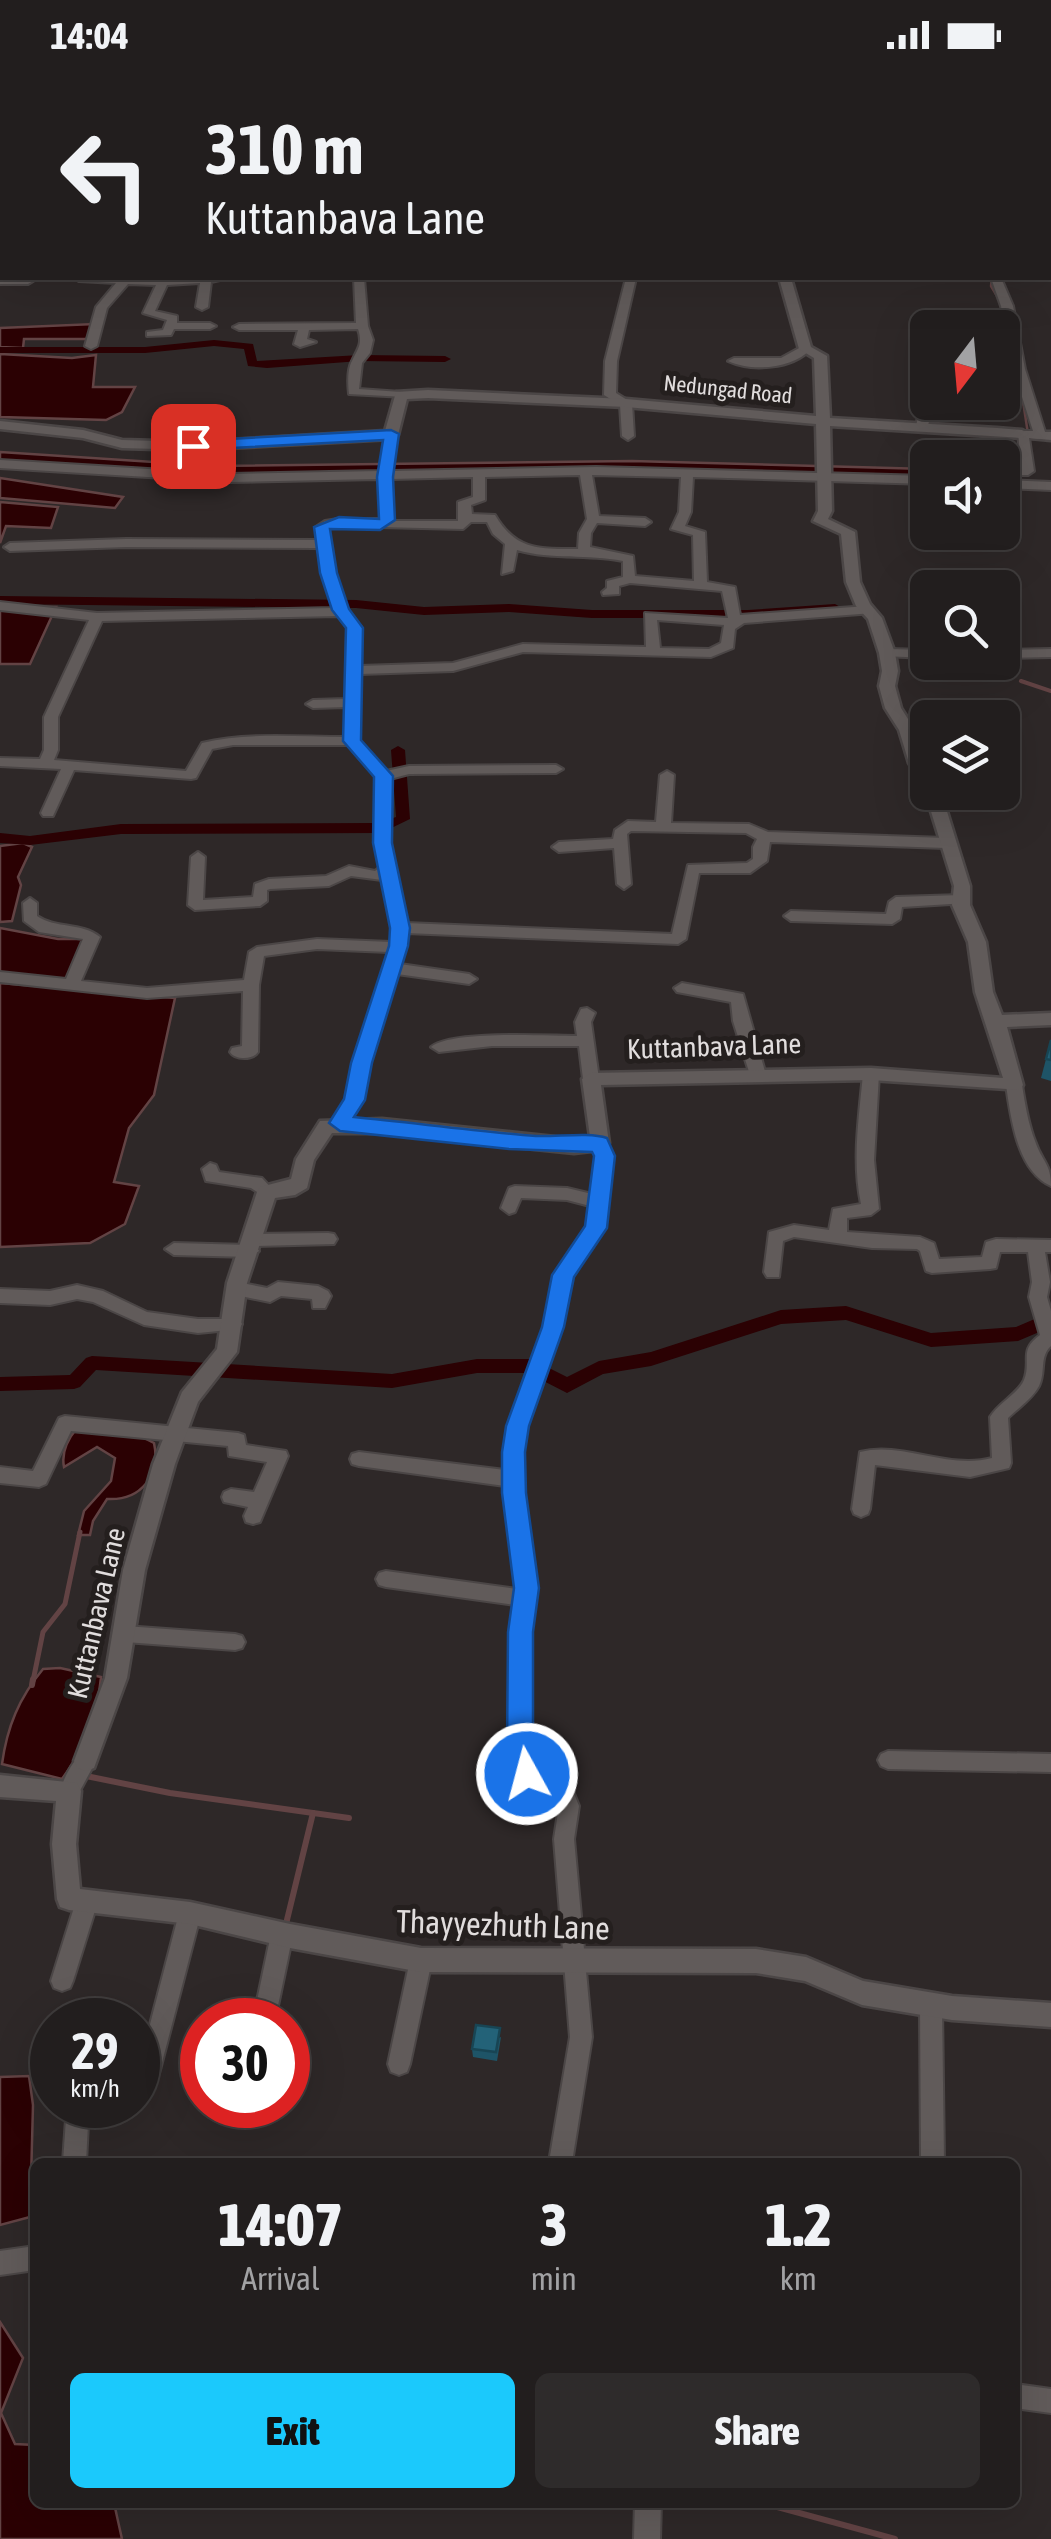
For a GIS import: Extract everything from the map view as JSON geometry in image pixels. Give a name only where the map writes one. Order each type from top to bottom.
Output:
[{"type":"street","points":[[26,302],[28,280]]},
{"type":"street","points":[[109,280],[206,280],[202,307]]},
{"type":"street","points":[[151,334],[167,333],[170,326],[172,316],[149,312],[165,280]]},
{"type":"street","name":"Nedungad Road","points":[[360,280],[362,326],[367,340],[353,392],[622,399],[826,421],[1037,435]]},
{"type":"street","points":[[628,436],[626,403],[610,395],[611,361],[631,280]]},
{"type":"street","points":[[734,361],[782,362],[801,355],[804,349],[786,280]]},
{"type":"street","points":[[996,280],[1003,310]]},
{"type":"street","points":[[91,346],[102,307],[124,281]]},
{"type":"street","points":[[170,326],[210,326]]},
{"type":"street","points":[[304,326],[300,344],[310,342]]},
{"type":"street","points":[[239,327],[362,326]]},
{"type":"street","points":[[804,349],[820,356],[826,421],[824,511],[820,521],[848,532],[853,582],[875,618],[887,653],[887,686],[893,708],[910,735]]},
{"type":"street","points":[[1020,373],[1037,435],[1028,472],[1020,471]]},
{"type":"street","points":[[380,525],[387,520],[385,477],[401,396]]},
{"type":"street","points":[[922,426],[923,420]]},
{"type":"street","points":[[0,425],[83,434],[122,444],[208,445],[391,434]]},
{"type":"street","points":[[0,464],[230,478],[823,470],[910,478]]},
{"type":"street","points":[[585,471],[592,519],[585,533],[584,549],[589,553]]},
{"type":"street","points":[[340,1123],[354,1100],[400,928],[387,869],[384,776],[352,741],[354,628],[341,608],[328,573],[322,527],[326,523],[463,525],[464,502],[479,500],[479,474]]},
{"type":"street","points":[[687,474],[684,512],[677,528],[698,532],[700,584]]},
{"type":"street","points":[[1020,485],[1051,486]]},
{"type":"street","points":[[466,518],[491,518],[497,536],[512,545],[629,559],[629,579]]},
{"type":"street","points":[[592,519],[646,522]]},
{"type":"street","points":[[10,547],[142,542],[325,544]]},
{"type":"street","points":[[507,571],[512,545]]},
{"type":"street","points":[[352,670],[452,667],[522,648],[721,651],[728,645],[727,632],[735,617],[730,590],[629,579],[616,581],[612,584],[614,591],[608,592]]},
{"type":"street","points":[[0,606],[97,617],[341,608]]},
{"type":"street","points":[[653,650],[650,616],[735,617],[868,610]]},
{"type":"street","points":[[46,763],[51,750],[51,717],[97,617]]},
{"type":"street","points":[[887,653],[910,654]]},
{"type":"street","points":[[1020,654],[1051,653]]},
{"type":"street","points":[[313,704],[351,703]]},
{"type":"street","points":[[0,762],[191,775],[207,746],[234,742],[352,741]]},
{"type":"street","points":[[48,814],[70,764]]},
{"type":"street","points":[[384,776],[409,770],[556,769]]},
{"type":"street","points":[[664,827],[667,775]]},
{"type":"street","points":[[938,810],[977,942],[984,992],[1037,1168],[1051,1180]]},
{"type":"street","points":[[624,884],[620,832],[628,826],[748,829],[765,837],[946,843]]},
{"type":"street","points":[[400,928],[678,939],[693,868],[750,868],[760,861],[765,837]]},
{"type":"street","points":[[560,848],[620,843]]},
{"type":"street","points":[[198,857],[195,906],[260,901],[260,887],[269,884],[330,881],[349,871],[378,876],[387,869]]},
{"type":"street","points":[[792,916],[892,918],[896,902],[962,900]]},
{"type":"street","points":[[30,903],[29,918],[38,925],[77,931],[92,938],[71,984]]},
{"type":"street","points":[[238,1052],[250,1052],[251,985],[257,952],[317,944],[398,946]]},
{"type":"street","points":[[392,968],[468,978]]},
{"type":"street","points":[[0,977],[147,993],[251,985]]},
{"type":"street","points":[[682,988],[738,998],[758,1075]]},
{"type":"street","points":[[587,1013],[583,1022],[591,1080]]},
{"type":"street","points":[[996,1022],[1051,1019]]},
{"type":"street","points":[[439,1046],[492,1041],[586,1041]]},
{"type":"street","points":[[830,1236],[838,1233],[839,1213],[871,1209],[865,1189],[865,1134],[872,1074]]},
{"type":"street","name":"Kuttanbava Lane","points":[[600,1143],[591,1080],[872,1074],[1014,1085]]},
{"type":"street","points":[[210,1168],[212,1177],[256,1182],[267,1192],[288,1190],[300,1183],[305,1159],[320,1134],[327,1126],[340,1123],[509,1141],[574,1146],[600,1143],[604,1156],[596,1228],[563,1275],[544,1353],[518,1426],[514,1478],[525,1598],[520,1632],[520,1748],[527,1774],[566,1798],[569,1806],[564,1822],[572,1906],[572,1963],[581,2036],[561,2158]]},
{"type":"street","name":"Kuttanbava Lane","points":[[78,1775],[116,1678],[134,1570],[164,1464],[189,1398],[227,1352],[236,1289],[267,1192]]},
{"type":"street","points":[[509,1208],[515,1192],[567,1194],[597,1201]]},
{"type":"street","points":[[774,1272],[776,1237],[794,1231],[920,1242],[928,1248],[932,1266],[940,1268],[987,1264],[996,1245],[1044,1246],[1038,1297],[1050,1334],[1033,1354],[1034,1377],[1029,1387],[998,1417],[1002,1464],[986,1468],[933,1466],[867,1457],[861,1509]]},
{"type":"street","points":[[174,1249],[328,1239]]},
{"type":"street","points":[[236,1289],[270,1295],[278,1289],[318,1292],[322,1296],[319,1304]]},
{"type":"street","points":[[0,1296],[50,1298],[77,1292],[96,1296],[144,1318],[198,1326],[233,1324]]},
{"type":"street","points":[[2,1481],[39,1479],[65,1424],[238,1440],[236,1451],[280,1456],[256,1509],[231,1497]]},
{"type":"street","points":[[358,1459],[514,1478]]},
{"type":"street","points":[[386,1579],[525,1598]]},
{"type":"street","points":[[125,1634],[235,1642]]},
{"type":"street","points":[[888,1760],[1051,1763]]},
{"type":"street","points":[[0,1786],[78,1775],[64,1844],[68,1899],[87,1901],[62,1980]]},
{"type":"street","name":"Thayyezhuth Lane","points":[[87,1901],[190,1912],[285,1935],[421,1960],[756,1961],[806,1969],[862,1993],[931,2005],[1051,2015]]},
{"type":"street","points":[[160,2028],[190,1912]]},
{"type":"street","points":[[269,1998],[285,1935]]},
{"type":"street","points":[[400,2064],[421,1960]]},
{"type":"street","points":[[931,2005],[933,2158]]},
{"type":"street","points":[[75,2158],[77,2128]]},
{"type":"street","points":[[0,2264],[30,2259]]},
{"type":"street","points":[[1020,2397],[1051,2401]]},
{"type":"street","points":[[647,2539],[648,2508]]},
{"type":"shaded area","points":[[95,324],[93,339],[24,339],[23,348],[0,347],[0,328]]},
{"type":"shaded area","points":[[0,354],[72,358],[96,355],[93,387],[135,387],[122,412],[106,420],[0,417]]},
{"type":"shaded area","points":[[0,452],[215,466],[632,461],[910,469],[910,476],[561,468],[224,474],[0,460]]},
{"type":"shaded area","points":[[0,478],[123,497],[115,508],[0,498]]},
{"type":"shaded area","points":[[0,502],[58,507],[51,528],[6,526],[0,543]]},
{"type":"shaded area","points":[[0,606],[56,607],[30,664],[0,664]]},
{"type":"shaded area","points":[[23,843],[32,847],[18,877],[21,885],[12,921],[0,922],[0,846]]},
{"type":"shaded area","points":[[0,928],[58,939],[85,939],[71,979],[0,975]]},
{"type":"shaded area","points":[[0,983],[175,998],[154,1095],[129,1128],[114,1182],[139,1186],[125,1224],[90,1243],[0,1247]]},
{"type":"shaded area","points":[[77,1428],[132,1432],[154,1443],[154,1466],[146,1484],[130,1496],[107,1499],[93,1521],[90,1535],[78,1535],[84,1511],[111,1481],[115,1458],[97,1447],[64,1467],[66,1446]]},
{"type":"shaded area","points":[[60,1668],[101,1677],[93,1717],[70,1768],[62,1779],[2,1764],[11,1725],[27,1691],[43,1669]]},
{"type":"shaded area","points":[[29,2076],[32,2128],[30,2217],[0,2225],[0,2077]]},
{"type":"shaded area","points":[[0,2322],[23,2358],[1,2413],[15,2444],[30,2445],[30,2508],[115,2508],[122,2539],[0,2539]]},
{"type":"building","points":[[476,2025],[500,2028],[496,2052],[472,2049]]},
{"type":"waterway","points":[[992,280],[1000,301]]},
{"type":"waterway","points":[[0,350],[145,350],[214,343],[249,346],[252,364],[360,358],[445,359]]},
{"type":"waterway","points":[[1020,394],[1031,454]]},
{"type":"waterway","points":[[0,600],[356,604],[424,611],[509,608],[592,614],[748,614],[835,608]]},
{"type":"waterway","points":[[1021,681],[1051,691]]},
{"type":"waterway","points":[[0,838],[45,839],[121,829],[381,828],[403,819],[398,750]]},
{"type":"waterway","points":[[0,1384],[74,1382],[92,1363],[392,1381],[477,1366],[531,1366],[567,1386],[599,1368],[651,1359],[781,1317],[846,1313],[931,1340],[1018,1334],[1051,1319]]},
{"type":"waterway","points":[[33,1681],[43,1632],[65,1604],[80,1532]]},
{"type":"waterway","points":[[32,1685],[33,1679]]},
{"type":"waterway","points":[[81,1775],[170,1793],[349,1818]]},
{"type":"waterway","points":[[285,1928],[313,1813]]},
{"type":"waterway","points":[[781,2508],[895,2539]]},
{"type":"route","points":[[193,446],[391,434],[385,477],[387,520],[380,525],[339,522],[322,527],[328,573],[340,610],[351,618],[354,628],[352,741],[384,776],[382,843],[400,922],[398,946],[354,1100],[340,1123],[574,1146],[600,1143],[604,1156],[596,1228],[563,1275],[553,1327],[518,1426],[514,1452],[514,1493],[527,1588],[520,1632],[520,1748],[527,1774]]}]
